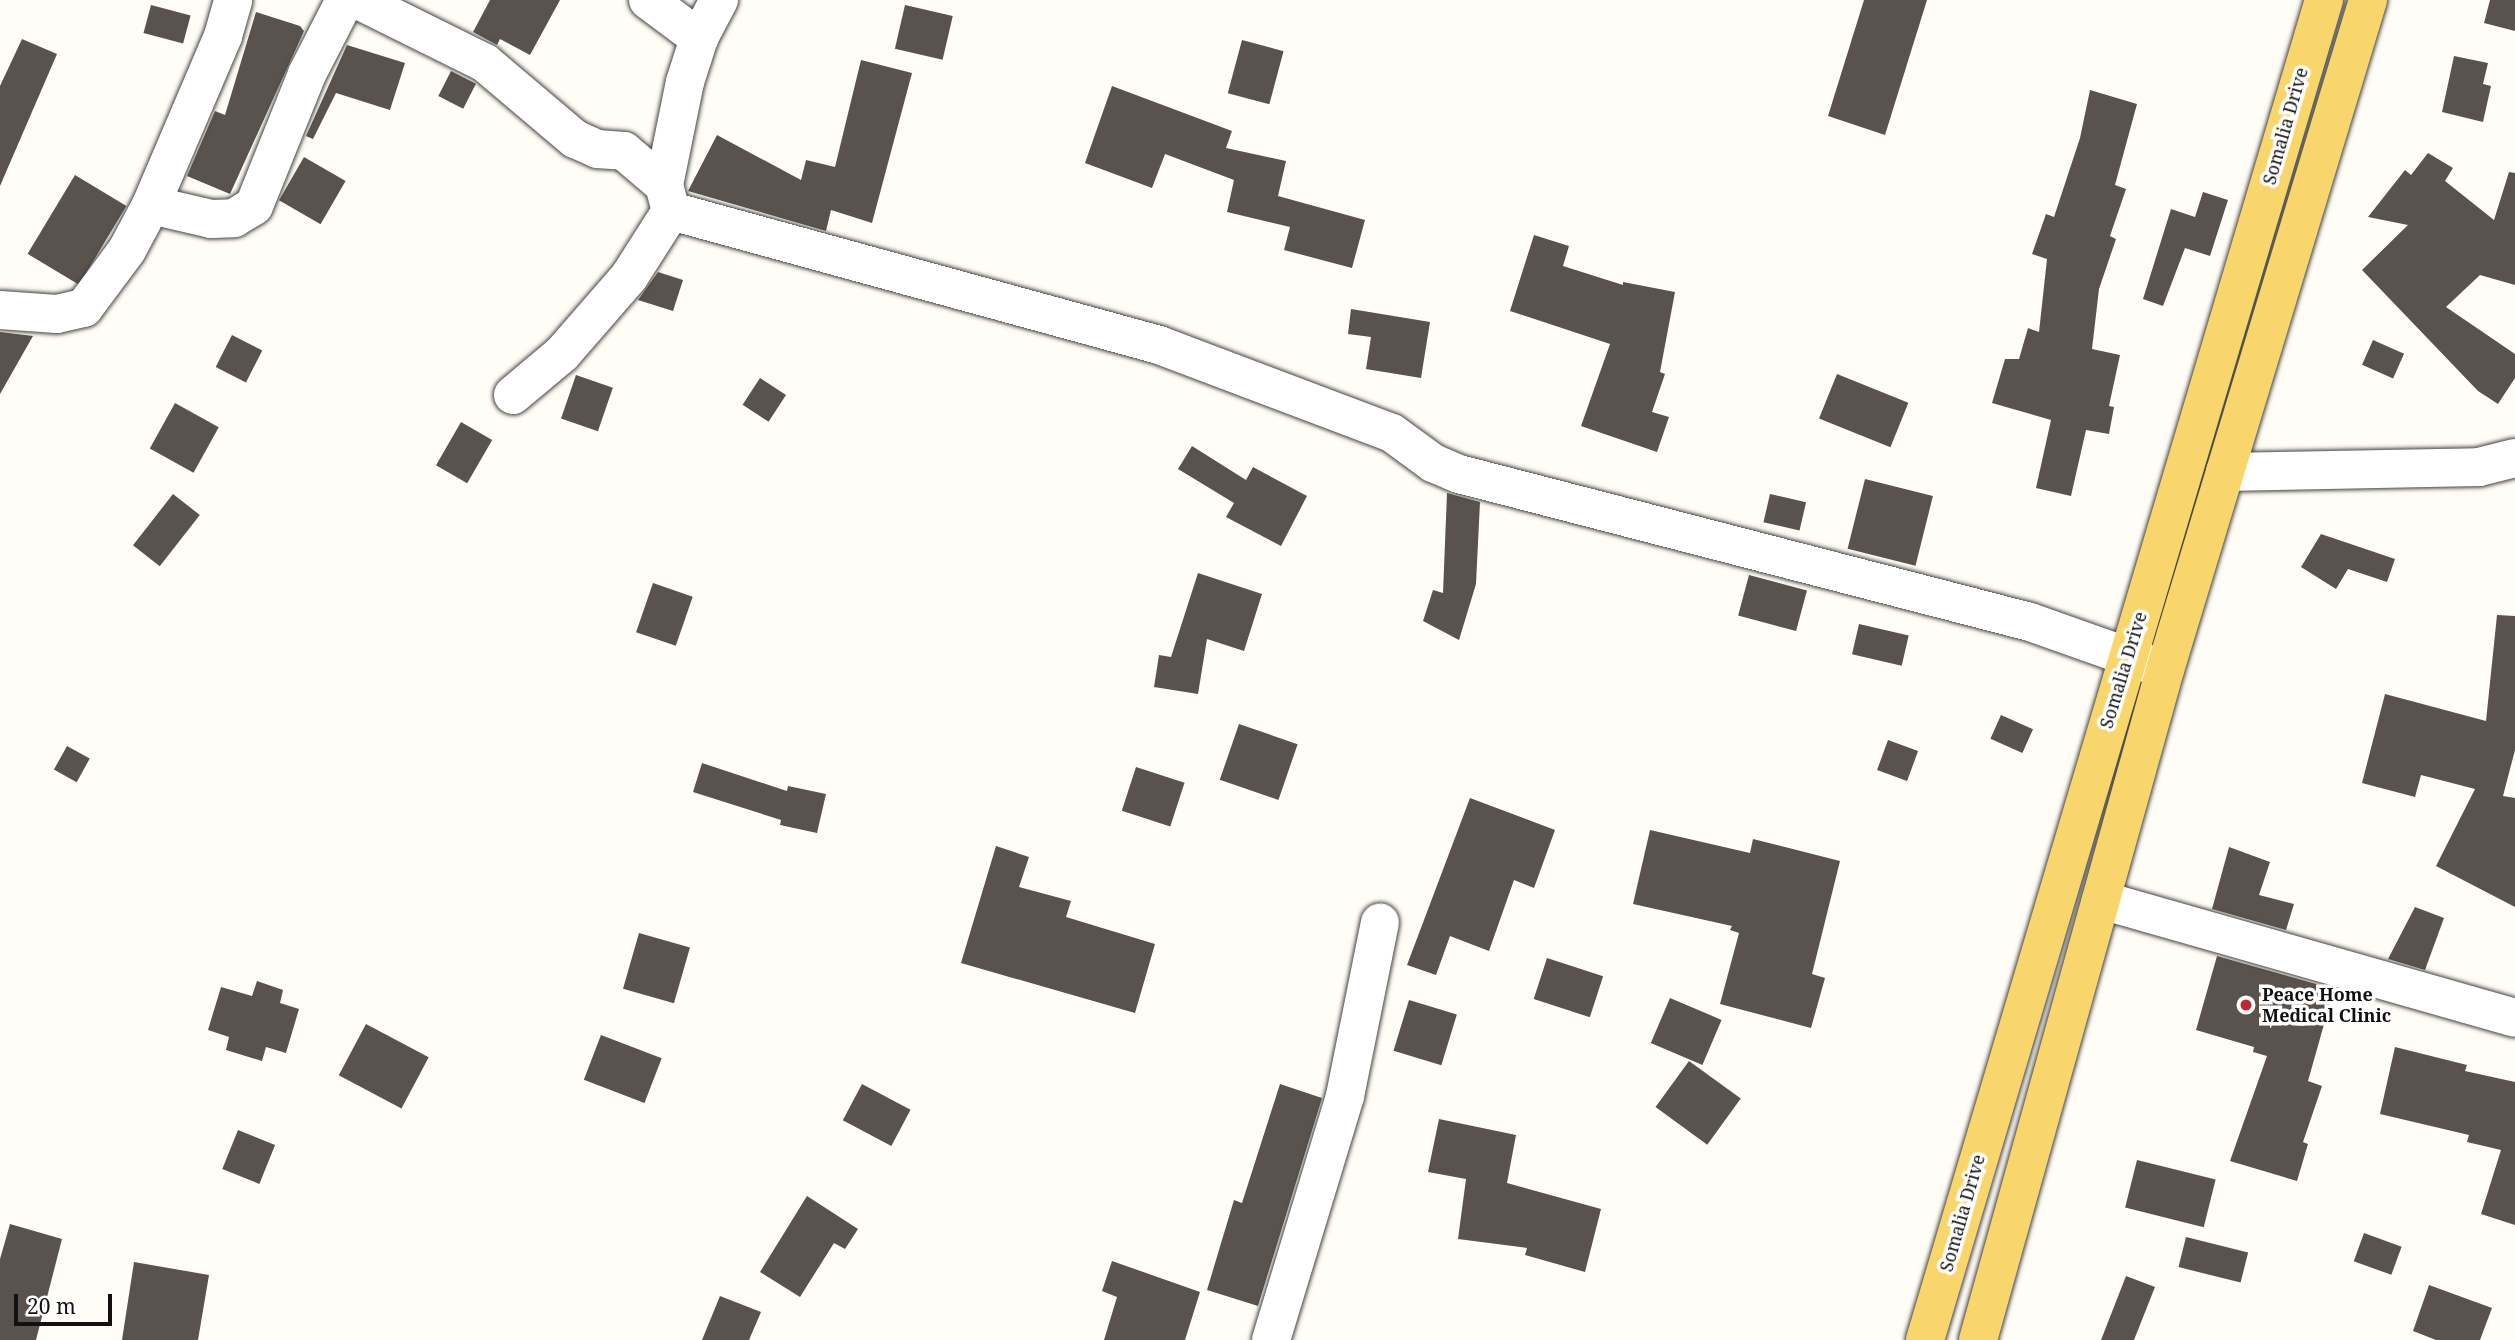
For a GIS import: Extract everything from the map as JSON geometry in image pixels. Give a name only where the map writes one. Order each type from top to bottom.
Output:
[{"type":"main road","name":"Somalia Drive","points":[[1925,1340],[2324,0]]},
{"type":"main road","points":[[1978,1340],[2165,670],[2368,0]]},
{"type":"street","points":[[0,310],[57,314],[84,308],[127,250],[151,205],[223,36],[233,0]]},
{"type":"street","points":[[151,205],[211,219],[234,218],[254,206],[307,75],[345,0]]},
{"type":"street","points":[[358,0],[474,56],[575,139],[597,149],[624,151],[667,198],[1159,345],[1392,433],[1433,463],[1459,474],[2003,614],[2165,670]]},
{"type":"street","points":[[648,0],[699,38]]},
{"type":"street","points":[[513,395],[579,335],[647,254],[667,198],[699,38],[719,0]]},
{"type":"street","points":[[2225,472],[2479,467],[2515,458]]},
{"type":"street","points":[[2101,900],[2515,1018]]},
{"type":"street","points":[[1271,1340],[1345,1096],[1380,923]]},
{"type":"building","points":[[490,0],[560,0],[530,55],[500,39],[497,45],[473,32]]},
{"type":"building","points":[[1864,0],[1927,0],[1885,135],[1828,116]]},
{"type":"building","points":[[2490,0],[2515,0],[2515,31],[2484,23]]},
{"type":"building","points":[[151,5],[191,16],[183,44],[143,33]]},
{"type":"building","points":[[905,5],[953,16],[943,60],[895,49]]},
{"type":"building","points":[[256,12],[300,26],[304,31],[230,194],[187,176],[215,111],[225,115]]},
{"type":"building","points":[[22,39],[57,54],[0,186],[0,86]]},
{"type":"building","points":[[1242,40],[1284,51],[1269,104],[1228,93]]},
{"type":"building","points":[[347,45],[405,63],[390,110],[336,93],[313,139],[306,136]]},
{"type":"building","points":[[2454,56],[2488,63],[2483,84],[2491,86],[2483,122],[2442,112]]},
{"type":"building","points":[[861,60],[912,73],[872,223],[831,210],[826,231],[688,191],[717,135],[801,180],[806,160],[835,167]]},
{"type":"building","points":[[451,71],[476,84],[463,109],[438,96]]},
{"type":"building","points":[[1112,86],[1232,131],[1226,148],[1286,161],[1278,196],[1365,220],[1352,268],[1284,250],[1290,227],[1227,212],[1234,180],[1165,154],[1152,188],[1085,163]]},
{"type":"building","points":[[2090,90],[2137,104],[2115,185],[2126,189],[2110,236],[2116,239],[2099,289],[2092,349],[2120,355],[2109,406],[2114,407],[2109,434],[2086,430],[2071,496],[2036,488],[2051,420],[1992,403],[2005,359],[2019,359],[2028,328],[2039,332],[2047,259],[2032,254],[2046,214],[2054,217],[2080,138]]},
{"type":"building","points":[[2428,153],[2453,168],[2445,181],[2494,220],[2509,172],[2515,173],[2515,285],[2480,275],[2446,307],[2515,354],[2515,378],[2498,404],[2478,391],[2362,270],[2408,225],[2368,217],[2405,170],[2411,175]]},
{"type":"building","points":[[304,157],[346,181],[321,224],[279,200]]},
{"type":"building","points":[[75,175],[126,206],[79,285],[28,254]]},
{"type":"building","points":[[2203,192],[2228,200],[2210,256],[2185,248],[2163,306],[2143,299],[2171,209],[2195,217]]},
{"type":"building","points":[[1534,235],[1569,246],[1563,266],[1623,285],[1623,282],[1675,292],[1660,372],[1665,374],[1652,412],[1669,417],[1657,452],[1581,426],[1610,344],[1510,311]]},
{"type":"building","points":[[658,272],[683,280],[673,311],[638,300]]},
{"type":"building","points":[[1351,309],[1430,322],[1421,378],[1366,369],[1371,337],[1348,334]]},
{"type":"building","points":[[0,332],[33,336],[0,394]]},
{"type":"building","points":[[232,335],[262,350],[246,383],[216,367]]},
{"type":"building","points":[[2373,340],[2404,354],[2393,378],[2362,365]]},
{"type":"building","points":[[1837,374],[1908,403],[1890,447],[1819,419]]},
{"type":"building","points":[[576,375],[613,388],[598,431],[561,418]]},
{"type":"building","points":[[760,378],[786,395],[769,422],[743,405]]},
{"type":"building","points":[[175,403],[219,427],[194,473],[150,448]]},
{"type":"building","points":[[461,422],[492,440],[467,483],[436,465]]},
{"type":"building","points":[[1192,446],[1246,480],[1253,467],[1307,496],[1281,546],[1226,517],[1234,503],[1178,469]]},
{"type":"building","points":[[1865,479],[1933,496],[1916,566],[1848,549]]},
{"type":"building","points":[[1447,493],[1480,502],[1476,584],[1459,640],[1423,621],[1433,590],[1443,593]]},
{"type":"building","points":[[173,494],[200,515],[160,566],[133,545]]},
{"type":"building","points":[[1770,494],[1806,502],[1800,531],[1763,522]]},
{"type":"building","points":[[2321,534],[2395,559],[2387,582],[2348,569],[2336,589],[2301,567]]},
{"type":"building","points":[[1198,573],[1262,594],[1244,651],[1207,639],[1198,694],[1154,687],[1159,655],[1171,657]]},
{"type":"building","points":[[1749,575],[1807,591],[1796,631],[1738,616]]},
{"type":"building","points":[[653,583],[693,597],[676,646],[636,632]]},
{"type":"building","points":[[2497,615],[2515,616],[2515,750],[2503,796],[2515,798],[2515,907],[2436,866],[2475,789],[2421,775],[2415,797],[2362,783],[2385,694],[2486,721]]},
{"type":"building","points":[[1859,624],[1909,635],[1902,666],[1852,654]]},
{"type":"building","points":[[2001,715],[2033,729],[2022,753],[1990,739]]},
{"type":"building","points":[[1239,724],[1298,744],[1278,800],[1220,780]]},
{"type":"building","points":[[1888,740],[1918,751],[1907,781],[1877,770]]},
{"type":"building","points":[[67,746],[90,759],[77,782],[54,770]]},
{"type":"building","points":[[702,763],[787,791],[788,786],[826,794],[817,833],[780,825],[781,820],[693,792]]},
{"type":"building","points":[[1136,767],[1185,783],[1170,827],[1122,811]]},
{"type":"building","points":[[1470,798],[1555,830],[1534,888],[1514,880],[1489,951],[1450,936],[1436,975],[1407,965]]},
{"type":"building","points":[[1650,830],[1750,853],[1753,839],[1840,861],[1812,974],[1825,978],[1811,1028],[1720,1004],[1739,933],[1730,930],[1732,926],[1633,904]]},
{"type":"building","points":[[996,846],[1029,857],[1019,887],[1071,901],[1066,917],[1155,944],[1135,1013],[961,963]]},
{"type":"building","points":[[2229,847],[2270,862],[2259,895],[2294,904],[2286,930],[2212,909]]},
{"type":"building","points":[[2415,907],[2444,918],[2425,970],[2388,959]]},
{"type":"building","points":[[639,933],[690,948],[674,1003],[623,989]]},
{"type":"building","points":[[2217,956],[2334,989],[2308,1081],[2322,1086],[2303,1142],[2308,1144],[2297,1181],[2230,1161],[2267,1056],[2253,1052],[2254,1047],[2196,1030]]},
{"type":"building","points":[[1547,958],[1603,976],[1590,1017],[1534,999]]},
{"type":"building","points":[[257,981],[283,990],[280,1003],[299,1009],[286,1053],[266,1047],[262,1061],[226,1050],[229,1037],[208,1030],[221,987],[252,996]]},
{"type":"building","points":[[1670,998],[1722,1020],[1702,1065],[1651,1043]]},
{"type":"building","points":[[1409,1000],[1457,1015],[1441,1065],[1394,1051]]},
{"type":"building","points":[[366,1024],[429,1057],[401,1109],[339,1075]]},
{"type":"building","points":[[601,1035],[662,1058],[644,1103],[584,1080]]},
{"type":"building","points":[[2395,1047],[2467,1065],[2465,1071],[2515,1082],[2515,1225],[2481,1214],[2501,1150],[2467,1142],[2469,1135],[2380,1114]]},
{"type":"building","points":[[1689,1061],[1741,1099],[1707,1145],[1655,1107]]},
{"type":"building","points":[[862,1084],[911,1110],[891,1146],[843,1120]]},
{"type":"building","points":[[1280,1084],[1322,1098],[1258,1306],[1207,1290],[1234,1200],[1242,1203]]},
{"type":"building","points":[[1439,1119],[1516,1135],[1507,1183],[1601,1209],[1585,1272],[1525,1255],[1527,1248],[1458,1239],[1466,1179],[1428,1172]]},
{"type":"building","points":[[238,1130],[275,1145],[259,1184],[222,1169]]},
{"type":"building","points":[[2137,1160],[2216,1180],[2204,1227],[2125,1208]]},
{"type":"building","points":[[807,1196],[858,1229],[845,1249],[834,1243],[800,1297],[760,1272]]},
{"type":"building","points":[[10,1224],[62,1239],[36,1340],[0,1340],[0,1259]]},
{"type":"building","points":[[2364,1233],[2402,1247],[2391,1275],[2354,1261]]},
{"type":"building","points":[[2186,1237],[2248,1252],[2241,1283],[2179,1267]]},
{"type":"building","points":[[1112,1261],[1200,1292],[1185,1340],[1104,1340],[1117,1297],[1102,1291]]},
{"type":"building","points":[[134,1262],[209,1275],[198,1340],[122,1340]]},
{"type":"building","points":[[2126,1276],[2155,1287],[2134,1340],[2101,1340]]},
{"type":"building","points":[[2429,1285],[2492,1308],[2480,1340],[2436,1340],[2413,1331]]},
{"type":"building","points":[[720,1296],[761,1312],[749,1340],[702,1340]]},
{"type":"place","name":"Peace Home Medical Clinic","points":[[2246,1005]]}]
